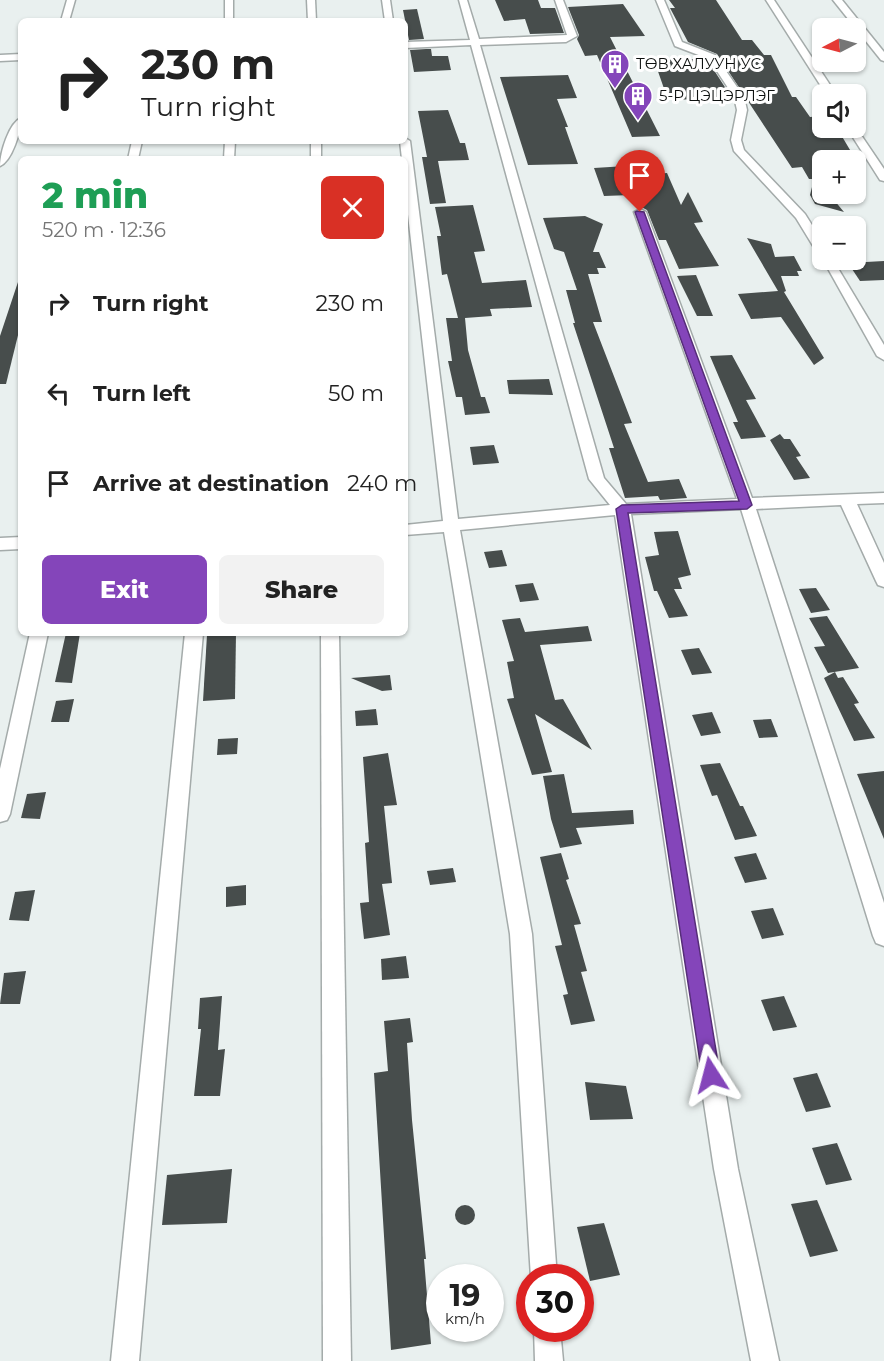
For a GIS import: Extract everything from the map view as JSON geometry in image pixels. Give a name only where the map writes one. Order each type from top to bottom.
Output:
[{"type":"street","points":[[66,18],[71,0]]},
{"type":"street","points":[[229,0],[229,18]]},
{"type":"street","points":[[311,0],[312,18]]},
{"type":"street","points":[[386,0],[389,18]]},
{"type":"street","points":[[464,0],[597,479],[622,509],[726,1169],[765,1361]]},
{"type":"street","points":[[408,45],[569,38],[572,36],[559,0]]},
{"type":"street","points":[[660,0],[678,44],[712,57],[739,98],[742,110],[736,140],[739,151],[801,216],[812,234]]},
{"type":"street","points":[[770,0],[825,84]]},
{"type":"street","points":[[837,0],[884,58]]},
{"type":"street","points":[[0,58],[18,57]]},
{"type":"street","points":[[0,163],[18,127]]},
{"type":"street","points":[[859,138],[884,177]]},
{"type":"street","points":[[408,166],[451,525],[521,934],[543,1264]]},
{"type":"street","points":[[640,212],[747,505],[884,936]]},
{"type":"street","points":[[833,270],[884,356]]},
{"type":"street","points":[[408,530],[622,509],[884,498]]},
{"type":"street","points":[[847,500],[884,581]]},
{"type":"street","points":[[0,544],[18,543]]},
{"type":"street","points":[[0,814],[38,636]]},
{"type":"street","points":[[125,1361],[194,636]]},
{"type":"street","points":[[330,636],[337,1361]]},
{"type":"street","points":[[548,1342],[549,1361]]},
{"type":"building","points":[[495,0],[538,0],[541,8],[555,8],[564,33],[530,34],[525,19],[504,21]]},
{"type":"building","points":[[669,0],[716,0],[742,40],[752,40],[764,55],[771,55],[792,97],[796,97],[812,117],[812,138],[843,138],[850,150],[812,150],[812,179],[809,179],[802,167],[792,168],[717,54],[688,42],[670,8],[675,8]]},
{"type":"building","points":[[623,4],[645,36],[610,37],[660,136],[632,137],[597,55],[585,56],[577,39],[579,35],[568,7]]},
{"type":"building","points":[[417,9],[424,39],[409,40],[408,18],[405,18],[403,10]]},
{"type":"building","points":[[431,49],[432,56],[448,56],[451,70],[414,72],[410,50]]},
{"type":"building","points":[[695,56],[708,61],[732,98],[668,100],[654,60],[696,59]]},
{"type":"building","points":[[568,75],[577,98],[557,99],[568,127],[565,127],[578,164],[528,165],[500,77]]},
{"type":"building","points":[[448,110],[460,143],[465,143],[469,160],[438,161],[446,203],[430,204],[422,157],[427,157],[418,111]]},
{"type":"building","points":[[626,166],[631,176],[667,173],[681,205],[688,192],[703,222],[694,223],[719,266],[679,269],[666,240],[659,240],[647,210],[634,203],[631,195],[604,196],[594,168]]},
{"type":"building","points":[[815,204],[837,204],[844,212]]},
{"type":"building","points":[[473,205],[485,251],[474,252],[482,283],[526,280],[532,307],[490,309],[492,316],[465,318],[468,350],[481,397],[485,397],[490,413],[465,415],[462,397],[456,397],[448,361],[452,361],[446,318],[458,318],[447,274],[442,275],[437,236],[441,236],[435,207]]},
{"type":"building","points":[[585,216],[603,224],[593,252],[599,252],[606,268],[597,268],[599,274],[588,274],[602,322],[593,322],[632,423],[624,424],[648,482],[679,479],[687,498],[660,500],[658,496],[625,498],[609,448],[614,448],[573,323],[575,323],[566,290],[577,290],[564,252],[554,249],[543,218]]},
{"type":"building","points":[[747,238],[771,244],[775,257],[794,256],[802,271],[797,271],[799,276],[781,276],[786,291],[784,292],[824,358],[814,365],[781,317],[751,319],[738,294],[778,291]]},
{"type":"building","points":[[884,261],[884,280],[860,281],[853,270],[866,270],[866,262]]},
{"type":"building","points":[[696,275],[713,316],[697,316],[677,276]]},
{"type":"building","points":[[18,282],[18,335],[6,384],[0,384],[0,336]]},
{"type":"building","points":[[732,355],[756,399],[746,400],[766,437],[741,439],[733,422],[738,422],[710,356]]},
{"type":"building","points":[[549,379],[553,395],[509,394],[507,380]]},
{"type":"building","points":[[780,434],[784,439],[790,439],[801,456],[796,457],[810,478],[794,480],[770,440]]},
{"type":"building","points":[[494,445],[499,463],[473,465],[470,447]]},
{"type":"building","points":[[678,531],[691,575],[678,578],[682,589],[674,589],[688,616],[669,618],[657,591],[654,591],[645,557],[659,555],[654,532]]},
{"type":"building","points":[[502,550],[507,566],[489,568],[484,552]]},
{"type":"building","points":[[533,583],[539,600],[520,602],[515,585]]},
{"type":"building","points":[[816,588],[830,610],[811,613],[799,589]]},
{"type":"building","points":[[827,616],[859,668],[828,673],[814,647],[825,646],[809,618]]},
{"type":"building","points":[[520,618],[525,632],[588,626],[592,641],[540,645],[555,700],[563,699],[592,750],[535,714],[552,772],[532,775],[507,699],[514,698],[507,662],[514,661],[502,620]]},
{"type":"building","points":[[65,636],[80,636],[72,683],[55,682]]},
{"type":"building","points":[[207,636],[236,636],[235,699],[203,701]]},
{"type":"building","points":[[699,648],[712,673],[692,675],[681,650]]},
{"type":"building","points":[[835,672],[838,678],[843,677],[859,703],[854,704],[875,738],[854,741],[824,678]]},
{"type":"building","points":[[390,675],[392,690],[382,691],[351,678]]},
{"type":"building","points":[[74,699],[69,722],[51,722],[56,701]]},
{"type":"building","points":[[376,709],[378,725],[356,726],[355,711]]},
{"type":"building","points":[[712,712],[721,733],[701,736],[692,715]]},
{"type":"building","points":[[771,719],[778,737],[759,738],[753,720]]},
{"type":"building","points":[[238,738],[237,754],[217,755],[218,739]]},
{"type":"building","points":[[388,753],[397,805],[384,806],[392,883],[382,884],[390,935],[364,939],[360,903],[369,902],[365,843],[369,842],[363,757]]},
{"type":"building","points":[[720,763],[757,836],[735,840],[717,795],[712,796],[700,765]]},
{"type":"building","points":[[884,771],[884,839],[857,774]]},
{"type":"building","points":[[564,774],[572,813],[633,810],[634,824],[576,828],[582,844],[560,848],[551,819],[543,776]]},
{"type":"building","points":[[46,792],[40,819],[21,818],[27,794]]},
{"type":"building","points":[[561,853],[569,879],[566,880],[581,924],[574,925],[587,971],[581,972],[595,1021],[571,1025],[563,995],[568,994],[555,946],[562,945],[540,857]]},
{"type":"building","points":[[756,853],[767,879],[745,883],[734,857]]},
{"type":"building","points":[[453,868],[456,882],[430,885],[427,871]]},
{"type":"building","points":[[246,885],[246,905],[226,907],[226,887]]},
{"type":"building","points":[[35,890],[29,921],[9,920],[15,892]]},
{"type":"building","points":[[773,908],[784,935],[762,939],[751,911]]},
{"type":"building","points":[[406,956],[409,978],[382,980],[381,959]]},
{"type":"building","points":[[26,971],[20,1004],[0,1004],[4,973]]},
{"type":"building","points":[[222,996],[218,1050],[225,1049],[220,1096],[194,1096],[201,1029],[198,1029],[200,998]]},
{"type":"building","points":[[784,996],[797,1027],[773,1031],[761,1000]]},
{"type":"building","points":[[410,1018],[413,1042],[407,1043],[426,1259],[424,1259],[426,1342],[431,1344],[391,1350],[374,1073],[388,1071],[384,1021]]},
{"type":"building","points":[[817,1073],[831,1107],[806,1112],[793,1078]]},
{"type":"building","points":[[585,1082],[626,1086],[633,1119],[590,1120]]},
{"type":"building","points":[[837,1143],[852,1180],[826,1185],[812,1148]]},
{"type":"building","points":[[232,1169],[227,1223],[162,1225],[167,1175]]},
{"type":"building","points":[[817,1200],[838,1251],[810,1257],[791,1204]]},
{"type":"building","points":[[461,1205],[469,1205],[475,1211],[475,1219],[469,1225],[461,1225],[455,1219],[455,1211]]},
{"type":"building","points":[[604,1223],[620,1275],[594,1280],[594,1264],[586,1264],[577,1227]]},
{"type":"place","name":"ТӨВ ХАЛУУН УС","points":[[615,90]]},
{"type":"place","name":"5-Р ЦЭЦЭРЛЭГ","points":[[638,122]]},
{"type":"route","points":[[640,212],[747,505],[622,509],[711,1075]]}]
